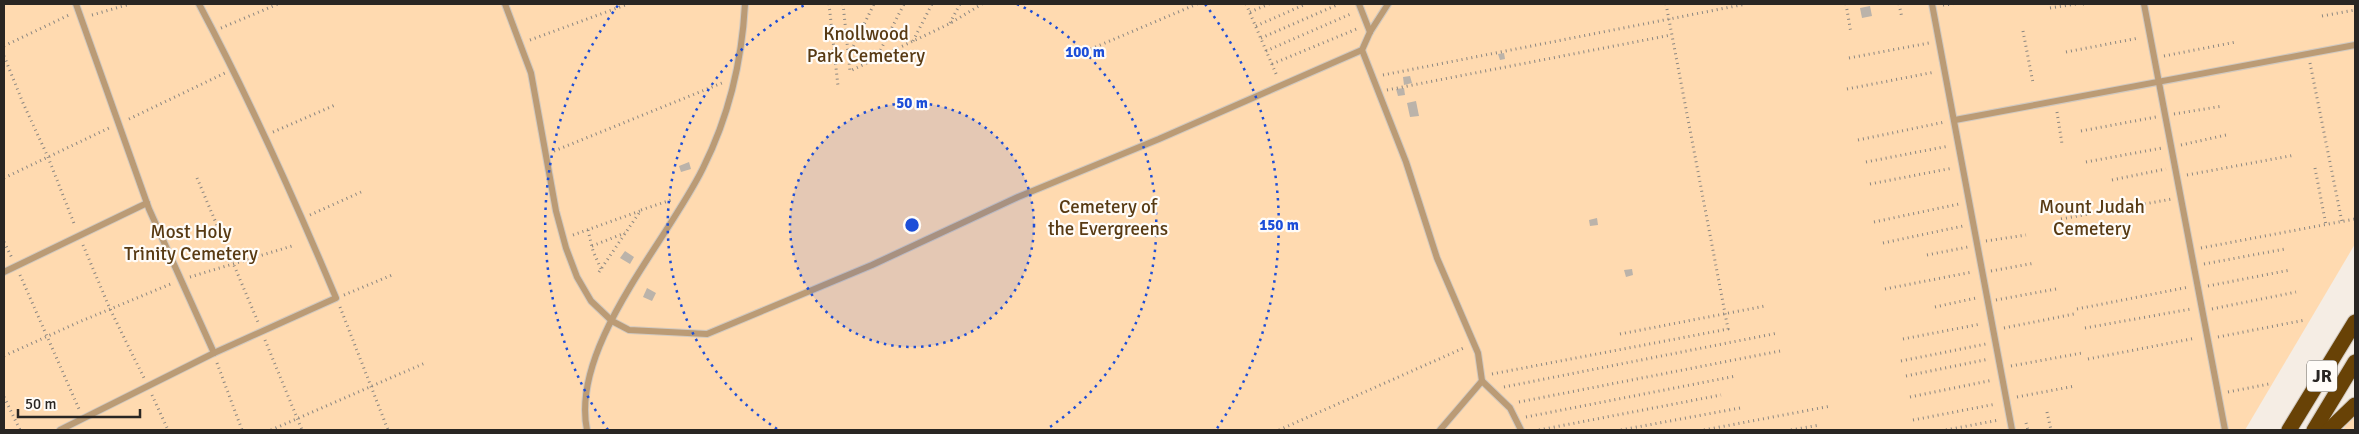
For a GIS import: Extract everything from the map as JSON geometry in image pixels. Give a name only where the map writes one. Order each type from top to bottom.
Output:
[{"type":"highway","name":"JR","points":[[2289,430],[2355,322]]},
{"type":"highway","name":"JR","points":[[2314,430],[2355,362]]},
{"type":"highway","points":[[2329,430],[2355,405]]},
{"type":"lane","points":[[60,430],[214,353],[336,298],[266,135],[244,88],[199,4]]},
{"type":"lane","points":[[505,4],[531,73],[556,211],[563,239],[578,277],[591,301],[612,321],[629,330],[707,334],[872,265],[1018,196],[1159,140],[1362,50],[1370,32],[1388,4]]},
{"type":"lane","points":[[587,430],[583,413],[589,378],[602,338],[643,267],[676,218],[703,168],[720,128],[735,78],[745,4]]},
{"type":"lane","points":[[1359,4],[1370,32]]},
{"type":"lane","points":[[1932,4],[1960,144],[2012,430]]},
{"type":"lane","points":[[2144,4],[2225,430]]},
{"type":"lane","points":[[77,7],[177,281],[214,353]]},
{"type":"lane","points":[[1955,120],[2355,45]]},
{"type":"lane","points":[[1362,50],[1406,162],[1437,258],[1478,353],[1482,378],[1491,390],[1506,404],[1521,430]]},
{"type":"lane","points":[[4,272],[147,203]]},
{"type":"lane","points":[[1440,430],[1482,378]]},
{"type":"path","points":[[81,18],[130,4]]},
{"type":"path","points":[[214,31],[278,4]]},
{"type":"path","points":[[520,44],[628,4]]},
{"type":"path","points":[[829,4],[838,86]]},
{"type":"path","points":[[844,4],[850,71],[949,24],[982,4]]},
{"type":"path","points":[[848,55],[874,4]]},
{"type":"path","points":[[876,59],[904,4]]},
{"type":"path","points":[[912,42],[932,4]]},
{"type":"path","points":[[949,24],[960,4]]},
{"type":"path","points":[[1086,51],[1197,4]]},
{"type":"path","points":[[1246,4],[1281,86]]},
{"type":"path","points":[[1250,12],[1269,4]]},
{"type":"path","points":[[1256,26],[1306,4]]},
{"type":"path","points":[[1261,38],[1338,4]]},
{"type":"path","points":[[1482,378],[1728,329],[1666,4]]},
{"type":"path","points":[[1373,77],[1746,4]]},
{"type":"path","points":[[1846,4],[1852,33]]},
{"type":"path","points":[[1899,4],[1902,18]]},
{"type":"path","points":[[2050,8],[2076,4]]},
{"type":"path","points":[[4,46],[77,7]]},
{"type":"path","points":[[2322,16],[2355,10]]},
{"type":"path","points":[[1266,51],[1353,12]]},
{"type":"path","points":[[1272,64],[1359,28]]},
{"type":"path","points":[[2023,31],[2033,83]]},
{"type":"path","points":[[1378,92],[1671,34]]},
{"type":"path","points":[[2066,52],[2150,36]]},
{"type":"path","points":[[1849,58],[1939,40]]},
{"type":"path","points":[[2154,58],[2236,42]]},
{"type":"path","points":[[2308,54],[2342,222]]},
{"type":"path","points":[[4,56],[48,157],[78,236],[110,309],[168,430]]},
{"type":"path","points":[[1847,89],[1945,70]]},
{"type":"path","points":[[547,154],[725,82]]},
{"type":"path","points":[[2056,101],[2062,144]]},
{"type":"path","points":[[266,135],[334,105]]},
{"type":"path","points":[[2081,131],[2223,106]]},
{"type":"path","points":[[1858,140],[1955,120]]},
{"type":"path","points":[[2086,162],[2226,135]]},
{"type":"path","points":[[1866,162],[1960,144]]},
{"type":"path","points":[[2176,177],[2295,155]]},
{"type":"path","points":[[1870,184],[1963,166]]},
{"type":"path","points":[[2112,180],[2174,167]]},
{"type":"path","points":[[2315,168],[2326,224]]},
{"type":"path","points":[[197,178],[302,430]]},
{"type":"path","points":[[303,218],[361,192]]},
{"type":"path","points":[[2062,219],[2180,197]]},
{"type":"path","points":[[563,239],[678,198]]},
{"type":"path","points":[[1874,222],[1970,202]]},
{"type":"path","points":[[588,230],[600,270],[641,210]]},
{"type":"path","points":[[2190,250],[2355,219]]},
{"type":"path","points":[[1882,243],[1974,224]]},
{"type":"path","points":[[592,246],[626,233]]},
{"type":"path","points":[[1927,255],[2026,235]]},
{"type":"path","points":[[4,242],[81,414]]},
{"type":"path","points":[[4,356],[177,281],[292,246]]},
{"type":"path","points":[[2193,266],[2285,249]]},
{"type":"path","points":[[1885,290],[2035,263]]},
{"type":"path","points":[[2077,309],[2290,270]]},
{"type":"path","points":[[388,430],[336,298],[392,275]]},
{"type":"path","points":[[177,281],[178,291]]},
{"type":"path","points":[[1936,307],[2056,289]]},
{"type":"path","points":[[2086,328],[2296,292]]},
{"type":"path","points":[[1620,334],[1765,306]]},
{"type":"path","points":[[1994,330],[2074,314]]},
{"type":"path","points":[[2088,359],[2304,320]]},
{"type":"path","points":[[1903,340],[1992,322]]},
{"type":"path","points":[[1491,390],[1778,333]]},
{"type":"path","points":[[1901,361],[1996,342]]},
{"type":"path","points":[[1279,430],[1474,344]]},
{"type":"path","points":[[1506,404],[1780,351]]},
{"type":"path","points":[[214,353],[242,430]]},
{"type":"path","points":[[2001,368],[2082,353]]},
{"type":"path","points":[[1906,376],[1999,357]]},
{"type":"path","points":[[271,430],[425,363]]},
{"type":"path","points":[[1515,419],[1736,376]]},
{"type":"path","points":[[1910,397],[2002,378]]},
{"type":"path","points":[[2218,394],[2269,384]]},
{"type":"path","points":[[1913,420],[2075,386]]},
{"type":"path","points":[[1539,430],[1721,395]]},
{"type":"path","points":[[4,397],[20,430]]},
{"type":"path","points":[[1704,430],[1831,406]]},
{"type":"path","points":[[1621,430],[1740,408]]},
{"type":"path","points":[[2047,412],[2051,430]]},
{"type":"path","points":[[1946,430],[2010,418]]},
{"type":"path","points":[[2026,424],[2028,430]]},
{"type":"path","points":[[1791,430],[1820,425]]},
{"type":"green space","name":"Cemetery of the Evergreens","points":[[4,4],[2355,4],[2355,244],[2245,430],[4,430]]},
{"type":"green space","points":[[2355,411],[2355,430],[2343,430]]},
{"type":"building","points":[[1870,6],[1872,16],[1862,18],[1860,8]]},
{"type":"building","points":[[1504,53],[1505,59],[1500,60],[1498,54]]},
{"type":"building","points":[[1410,76],[1412,83],[1404,85],[1403,77]]},
{"type":"building","points":[[1404,88],[1405,95],[1398,96],[1396,89]]},
{"type":"building","points":[[1416,101],[1419,116],[1410,117],[1407,103]]},
{"type":"building","points":[[689,162],[691,169],[681,172],[679,166]]},
{"type":"building","points":[[1597,218],[1598,225],[1590,226],[1589,220]]},
{"type":"building","points":[[625,251],[634,257],[630,264],[620,258]]},
{"type":"building","points":[[1632,269],[1633,275],[1626,277],[1624,270]]},
{"type":"building","points":[[647,288],[656,293],[652,301],[643,297]]},
{"type":"park label","name":"Knollwood Park Cemetery","points":[[866,44]]},
{"type":"park label","name":"Mount Judah Cemetery","points":[[2092,217]]},
{"type":"park label","name":"Most Holy Trinity Cemetery","points":[[191,242]]}]
